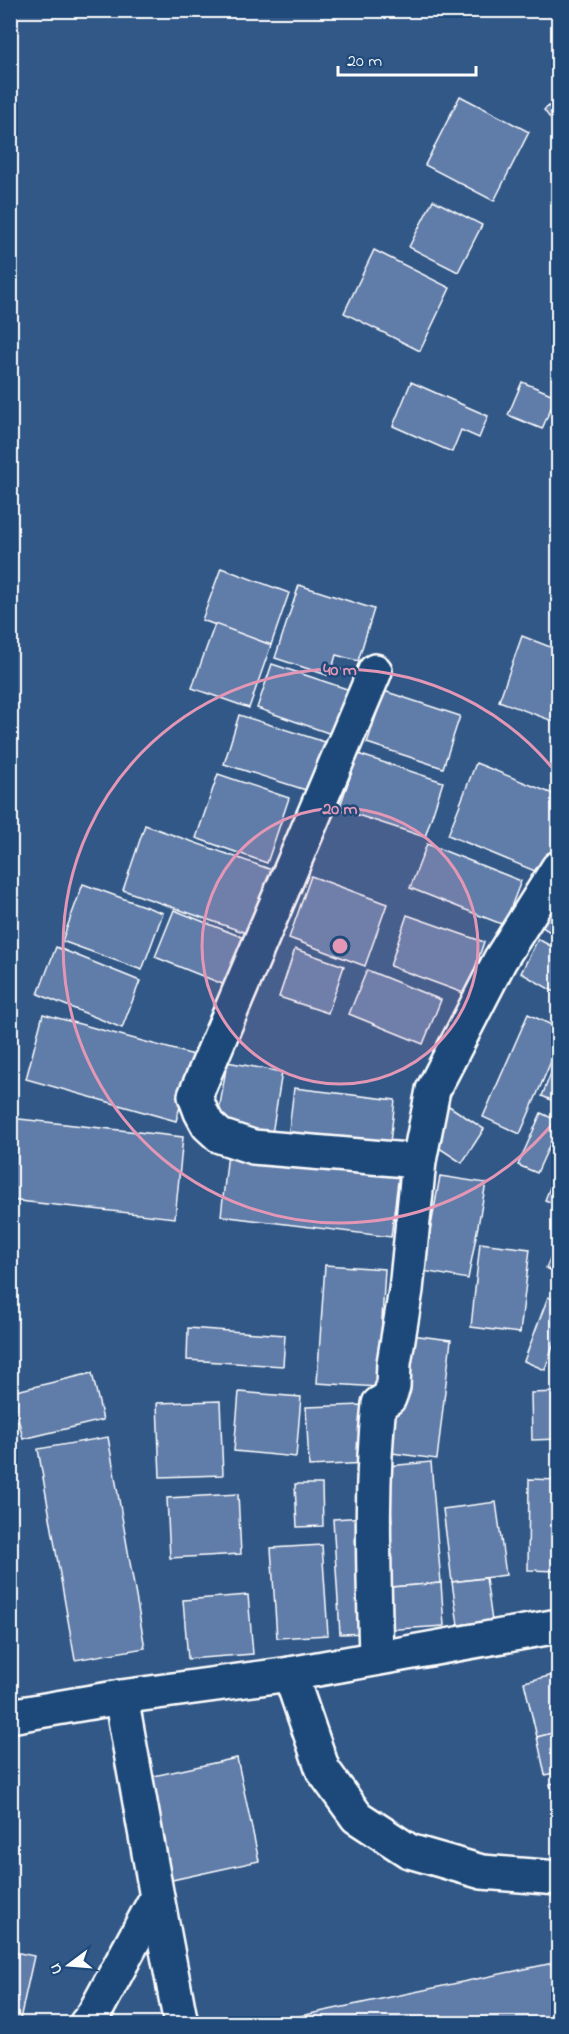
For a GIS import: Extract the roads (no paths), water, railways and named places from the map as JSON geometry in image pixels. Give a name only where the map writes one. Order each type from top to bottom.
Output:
[{"type":"street","points":[[375,671],[195,1096],[208,1125],[220,1136],[253,1147],[419,1161]]},
{"type":"street","points":[[376,1658],[372,1513],[376,1432],[379,1404],[388,1398],[393,1387],[394,1364],[406,1290],[419,1161],[433,1090],[500,960],[558,868]]},
{"type":"street","points":[[10,1716],[121,1697],[290,1674],[558,1626]]},
{"type":"street","points":[[290,1674],[323,1770],[357,1817],[409,1851],[482,1872],[558,1878]]},
{"type":"street","points":[[121,1697],[181,2024]]},
{"type":"street","points":[[86,2024],[94,2014],[156,1897]]}]
